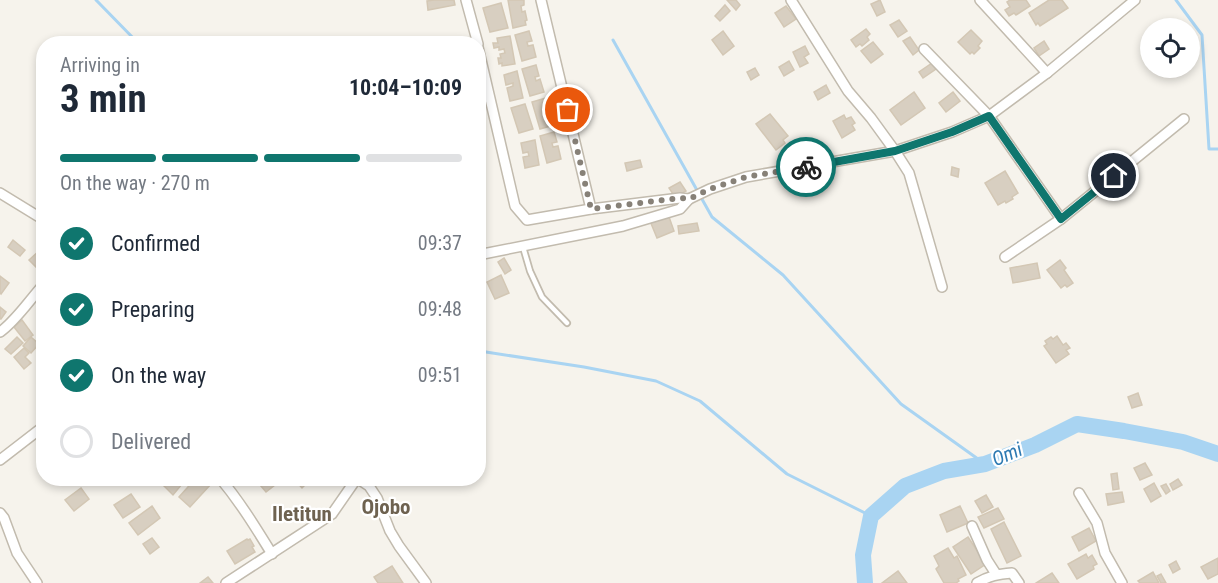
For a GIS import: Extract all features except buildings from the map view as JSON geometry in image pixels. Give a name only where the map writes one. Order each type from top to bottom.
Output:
[{"type":"street","points":[[466,0],[476,36]]},
{"type":"street","points":[[541,0],[591,209]]},
{"type":"street","points":[[791,0],[848,91],[871,118],[909,173],[942,287]]},
{"type":"street","points":[[980,0],[1047,73]]},
{"type":"street","points":[[486,253],[623,226],[672,212],[680,209],[693,197],[746,177],[895,151],[952,132],[989,116],[1047,73],[1134,0]]},
{"type":"street","points":[[924,49],[989,116],[1061,219]]},
{"type":"street","points":[[486,80],[515,206],[527,220],[591,209],[693,197]]},
{"type":"street","points":[[1005,257],[1061,219],[1184,119]]},
{"type":"street","points":[[0,192],[36,215]]},
{"type":"street","points":[[0,332],[36,293]]},
{"type":"street","points":[[0,460],[36,432]]},
{"type":"street","points":[[226,486],[245,510],[272,554]]},
{"type":"street","points":[[226,583],[332,514],[351,486]]},
{"type":"street","points":[[369,486],[377,498],[390,531],[426,583]]},
{"type":"street","points":[[1079,494],[1097,523],[1105,553],[1122,583]]},
{"type":"street","points":[[0,513],[17,553],[37,583]]},
{"type":"street","points":[[972,526],[996,574]]},
{"type":"street","points":[[977,583],[996,574],[1012,573],[1019,583]]},
{"type":"lane","points":[[523,246],[530,271],[542,297],[567,323]]},
{"type":"waterway","points":[[96,0],[131,36]]},
{"type":"waterway","points":[[1176,0],[1202,35],[1209,149],[1218,149]]},
{"type":"waterway","points":[[613,40],[712,217],[783,275],[901,404],[985,464]]},
{"type":"waterway","points":[[486,352],[656,381],[700,401],[787,474],[871,516]]},
{"type":"waterway","name":"Omi","points":[[865,583],[863,555],[871,516],[905,486],[944,471],[985,464],[1035,445],[1077,424],[1183,442],[1218,454]]},
{"type":"way so far","points":[[568,110],[591,209],[680,198],[689,199],[746,177],[806,167]]},
{"type":"district","name":"Ojobo","points":[[386,507]]},
{"type":"district","name":"Iletitun","points":[[302,514]]},
{"type":"route","points":[[806,167],[895,151],[952,132],[989,116],[1061,219],[1114,176]]}]
